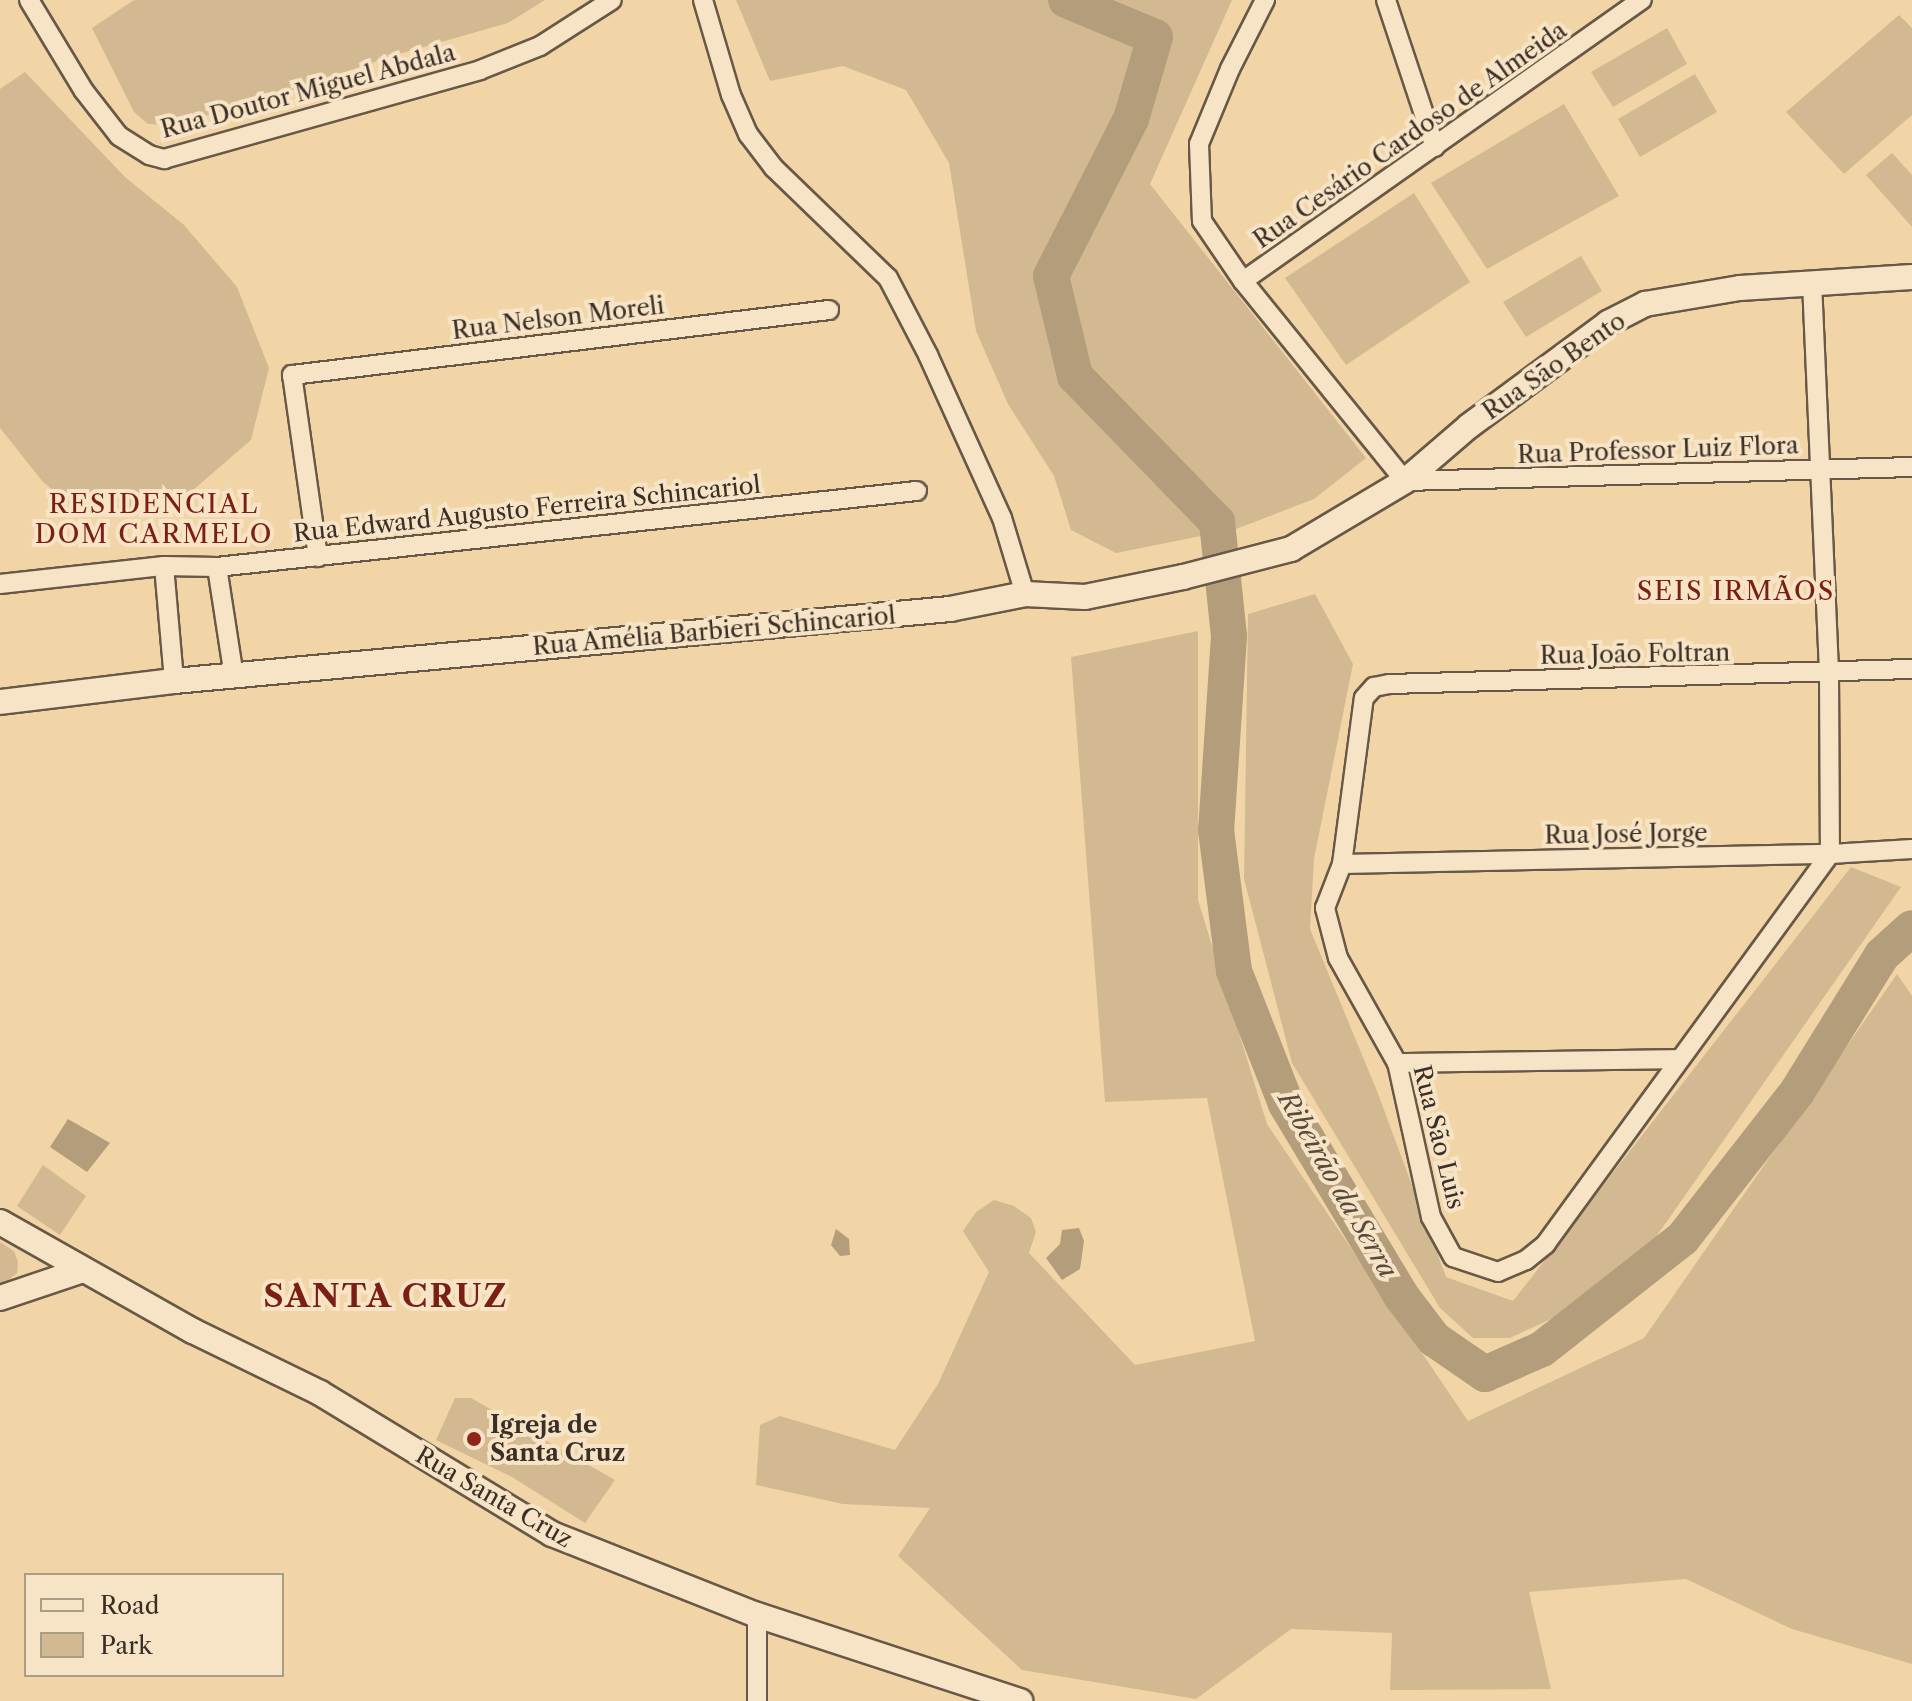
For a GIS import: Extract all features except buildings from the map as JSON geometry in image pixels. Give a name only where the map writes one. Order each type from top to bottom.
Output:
[{"type":"street","name":"Rua Doutor Miguel Abdala","points":[[29,0],[84,91],[119,136],[149,155],[164,159],[480,70],[540,46],[612,0]]},
{"type":"street","points":[[703,0],[731,95],[748,134],[774,168],[888,278],[928,355],[1002,518],[1025,594]]},
{"type":"street","points":[[1265,0],[1230,69],[1199,144],[1202,221],[1243,281],[1405,481]]},
{"type":"street","points":[[1386,0],[1435,147]]},
{"type":"street","name":"Rua Cesário Cardoso de Almeida","points":[[1243,281],[1642,0]]},
{"type":"street","name":"Rua São Bento","points":[[1405,481],[1469,426],[1608,323],[1645,304],[1740,288],[1912,277]]},
{"type":"street","points":[[1812,282],[1829,673],[1830,854]]},
{"type":"street","name":"Rua Nelson Moreli","points":[[318,557],[292,375],[829,310]]},
{"type":"street","name":"Rua Professor Luiz Flora","points":[[1405,481],[1912,467]]},
{"type":"street","name":"Rua Amélia Barbieri Schincariol","points":[[0,702],[174,681],[950,609],[1025,594],[1085,597],[1183,577],[1291,549],[1405,481]]},
{"type":"street","name":"Rua Edward Augusto Ferreira Schincariol","points":[[0,584],[164,566],[217,567],[318,557],[917,491]]},
{"type":"street","points":[[164,566],[174,681]]},
{"type":"street","points":[[217,567],[234,677]]},
{"type":"street","name":"Rua João Foltran","points":[[1364,698],[1374,687],[1390,684],[1912,669]]},
{"type":"street","name":"Rua São Luis","points":[[1364,698],[1342,864],[1325,908],[1338,958],[1397,1063],[1431,1217],[1453,1257],[1498,1272],[1526,1260],[1546,1244],[1830,854]]},
{"type":"street","name":"Rua José Jorge","points":[[1342,864],[1830,854],[1912,849]]},
{"type":"street","points":[[1397,1063],[1678,1059]]},
{"type":"street","name":"Rua Santa Cruz","points":[[0,1222],[83,1270],[320,1393],[552,1534],[757,1615],[1020,1701]]},
{"type":"street","points":[[0,1298],[83,1270]]},
{"type":"street","points":[[757,1615],[757,1701]]},
{"type":"green space","points":[[134,0],[545,0],[508,23],[392,56],[255,103],[169,125],[148,124],[134,112],[92,28]]},
{"type":"green space","points":[[736,0],[1232,0],[1150,184],[1366,458],[1314,499],[1236,529],[1116,553],[1071,530],[1054,476],[1008,404],[976,331],[949,163],[906,90],[843,66],[770,81]]},
{"type":"green space","points":[[1899,15],[1912,28],[1912,115],[1844,174],[1786,112]]},
{"type":"green space","points":[[1667,28],[1687,64],[1613,107],[1591,72]]},
{"type":"green space","points":[[25,72],[125,177],[184,225],[237,287],[269,368],[251,440],[192,491],[148,506],[102,511],[68,503],[43,482],[0,428],[0,89]]},
{"type":"green space","points":[[1695,74],[1717,112],[1640,157],[1618,119]]},
{"type":"green space","points":[[1564,104],[1619,196],[1487,269],[1431,183]]},
{"type":"green space","points":[[1892,153],[1912,175],[1912,227],[1866,175]]},
{"type":"green space","points":[[1414,193],[1470,282],[1346,365],[1285,278]]},
{"type":"green space","points":[[1581,256],[1602,291],[1526,337],[1503,302]]},
{"type":"green space","points":[[1315,594],[1353,664],[1314,859],[1310,929],[1377,1091],[1446,1277],[1513,1301],[1851,867],[1901,887],[1656,1237],[1553,1318],[1510,1338],[1473,1338],[1440,1308],[1292,1063],[1244,879],[1248,614]]},
{"type":"green space","points":[[1198,631],[1198,900],[1267,1124],[1468,1421],[1644,1338],[1897,974],[1912,996],[1912,1664],[1792,1629],[1686,1579],[1529,1592],[1551,1689],[1390,1690],[1392,1633],[1291,1629],[1196,1699],[1022,1670],[898,1556],[930,1508],[843,1504],[756,1485],[760,1425],[780,1416],[895,1450],[938,1384],[989,1272],[963,1231],[976,1212],[994,1200],[1014,1206],[1031,1218],[1036,1232],[1029,1253],[1135,1365],[1255,1341],[1207,1098],[1105,1102],[1071,657]]},
{"type":"green space","points":[[43,1165],[86,1196],[60,1235],[17,1206]]},
{"type":"green space","points":[[0,1242],[14,1251],[18,1262],[17,1273],[0,1287]]},
{"type":"green space","points":[[455,1398],[471,1398],[615,1480],[585,1523],[512,1477],[436,1440]]},
{"type":"shaded area","points":[[68,1119],[110,1143],[87,1172],[50,1147]]},
{"type":"shaded area","points":[[1079,1228],[1084,1241],[1080,1269],[1062,1280],[1046,1258],[1060,1244],[1062,1230]]},
{"type":"shaded area","points":[[836,1229],[849,1239],[850,1255],[840,1256],[831,1245]]},
{"type":"waterway","name":"Ribeirão da Serra","points":[[1066,0],[1155,37],[1131,119],[1051,276],[1075,376],[1217,522],[1229,636],[1216,830],[1234,971],[1286,1104],[1402,1297],[1434,1339],[1485,1374],[1542,1349],[1683,1238],[1797,1092],[1882,955],[1912,928]]},
{"type":"place","name":"Igreja de Santa Cruz","points":[[474,1439]]},
{"type":"district","name":"RESIDENCIAL DOM CARMELO","points":[[154,520]]},
{"type":"district","name":"SEIS IRMÃOS","points":[[1736,592]]},
{"type":"district","name":"SANTA CRUZ","points":[[386,1296]]}]
